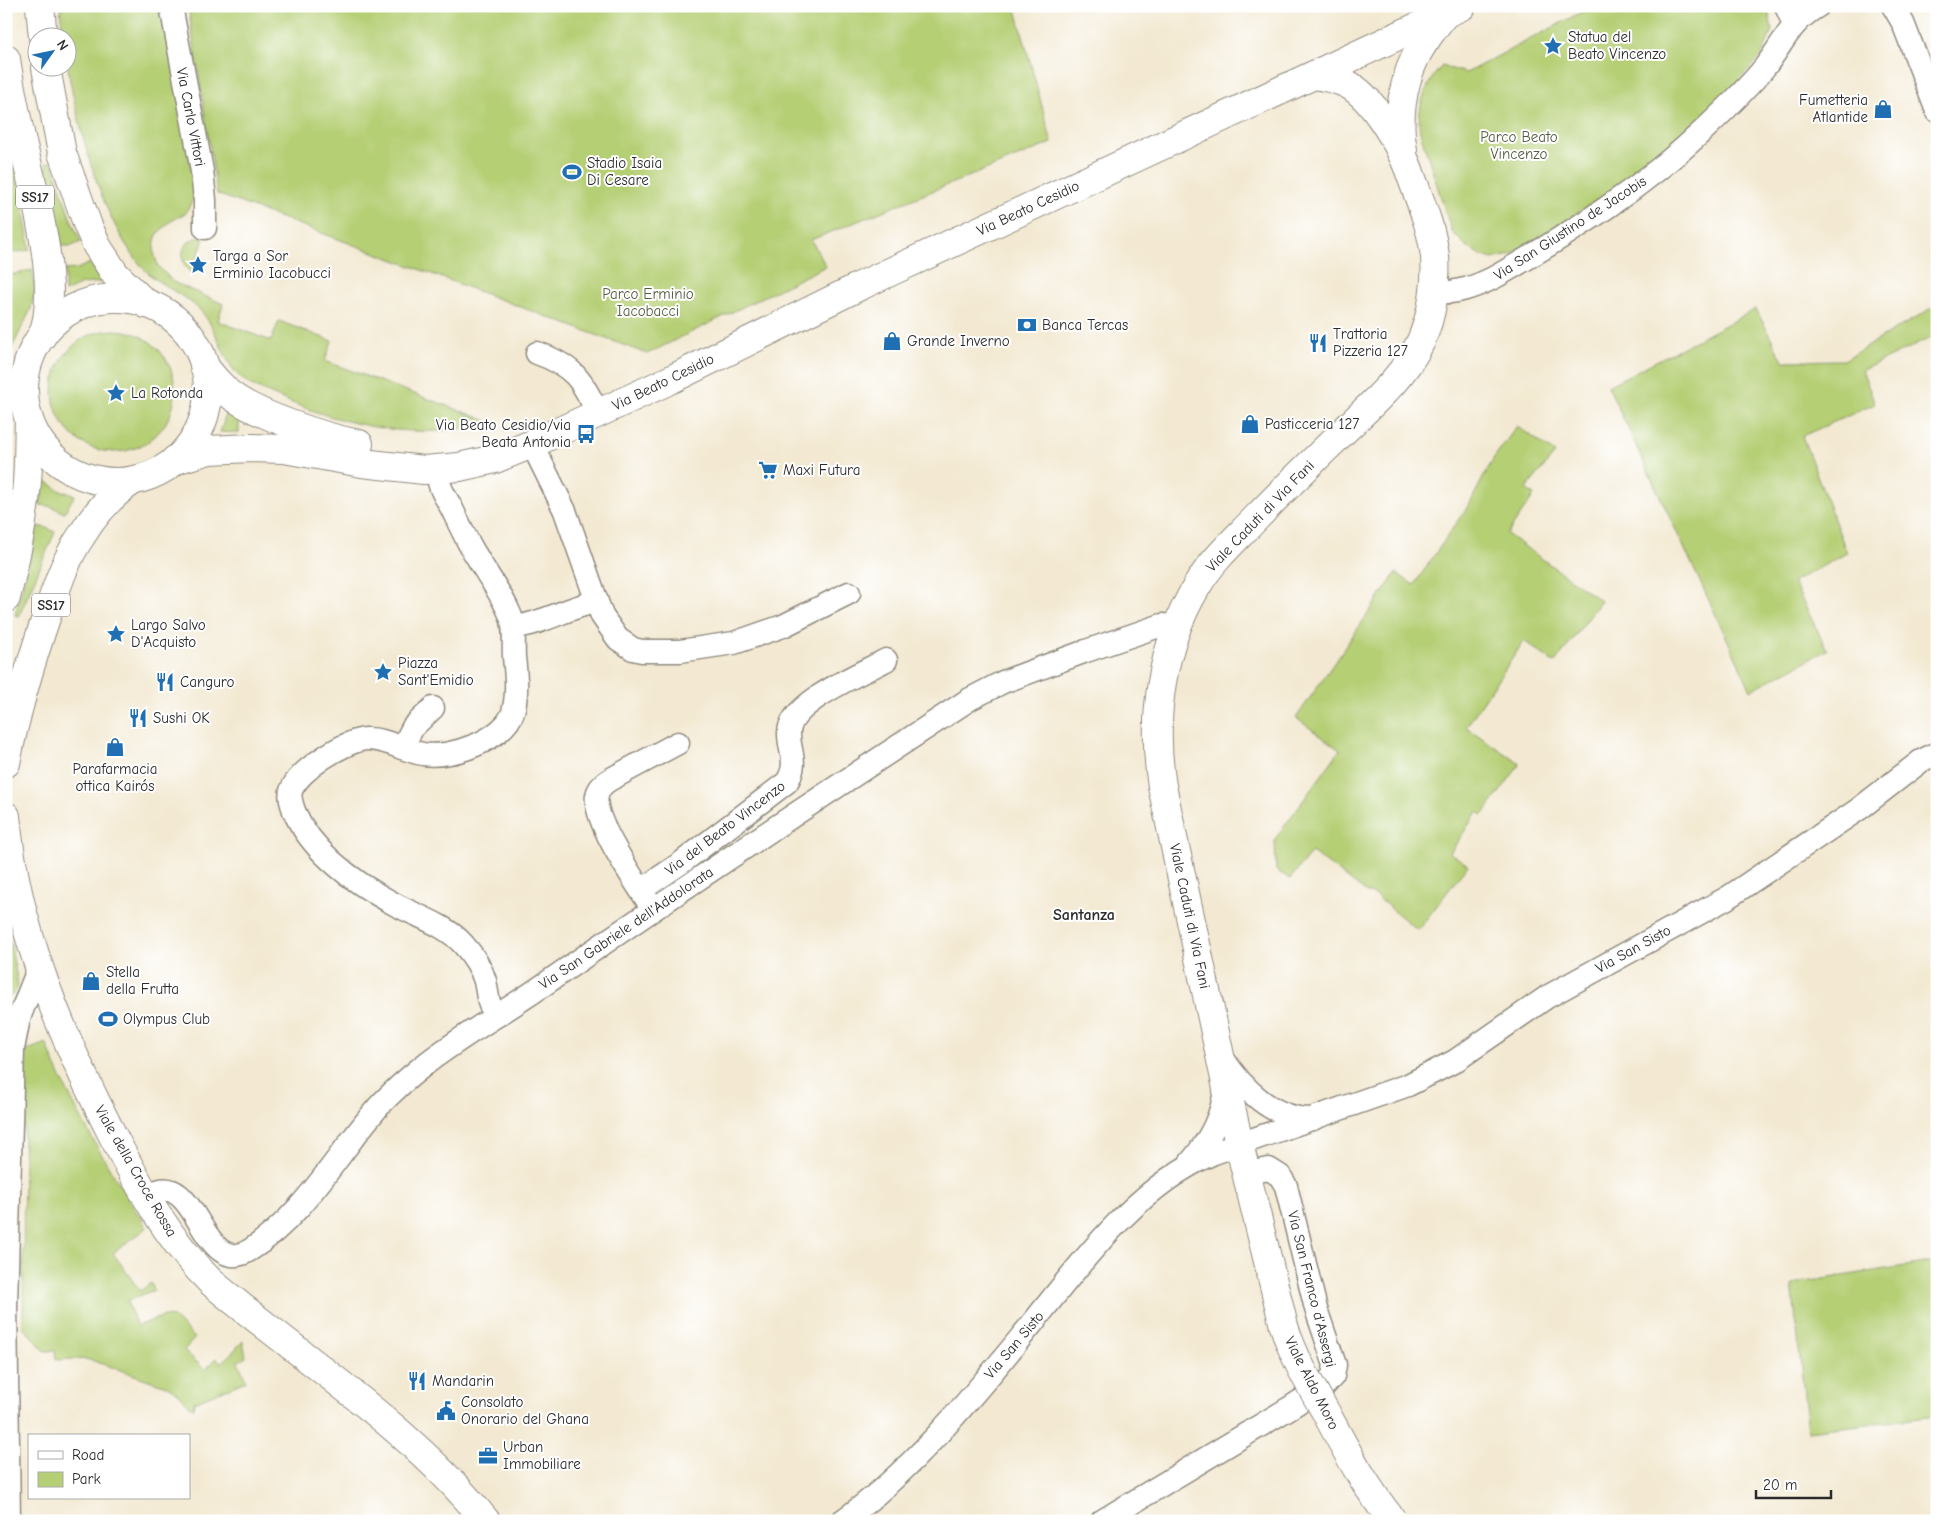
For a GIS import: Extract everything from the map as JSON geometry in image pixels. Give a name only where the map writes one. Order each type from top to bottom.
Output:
[{"type":"main road","points":[[40,6],[41,28]]},
{"type":"main road","name":"Via Beato Cesidio","points":[[175,460],[209,450],[259,448],[310,453],[362,463],[437,470],[479,464],[532,444],[598,414],[860,286],[1453,11]]},
{"type":"main road","name":"Viale Caduti di Via Fani","points":[[1404,159],[1400,120],[1410,72],[1420,48],[1453,11]]},
{"type":"main road","name":"SS17","points":[[6,59],[45,249],[49,282],[49,307],[46,327],[28,362],[24,380],[24,400],[32,428],[43,446],[57,460],[70,469],[84,476],[114,482],[134,480],[157,472],[175,460],[192,442],[204,415],[207,396],[204,366],[192,340],[179,324],[164,312],[146,304],[117,299],[88,303],[62,316],[42,336]]},
{"type":"main road","name":"Viale Caduti di Via Fani","points":[[1239,1144],[1162,786],[1158,757],[1157,722],[1162,680],[1178,627],[1197,586],[1215,560],[1375,400],[1408,363],[1424,332],[1433,292],[1435,269],[1432,239],[1404,159],[1392,135],[1364,96],[1353,87],[1341,81],[1314,75]]},
{"type":"main road","name":"SS17","points":[[48,78],[62,153],[88,226],[97,246],[115,274],[146,304]]},
{"type":"main road","name":"Via Beato Cesidio","points":[[204,366],[228,392],[257,409],[322,435],[369,446],[431,452],[455,451],[514,439],[598,414]]},
{"type":"main road","name":"SS17","points":[[6,598],[18,547],[26,492],[29,418]]},
{"type":"main road","name":"SS17","points":[[7,762],[38,643],[70,558],[81,535],[102,506],[113,495],[134,480]]},
{"type":"main road","name":"Viale della Croce Rossa","points":[[6,816],[16,886],[27,931],[63,1030],[88,1086],[147,1196],[169,1232],[203,1274],[232,1299],[379,1414],[445,1476],[486,1521]]},
{"type":"main road","name":"Viale Aldo Moro","points":[[1239,1144],[1284,1326],[1301,1367],[1331,1422],[1368,1487],[1393,1521]]},
{"type":"street","name":"Via Carlo Vittori","points":[[171,6],[202,171],[205,228]]},
{"type":"street","name":"Via San Giustino de Jacobis","points":[[1433,292],[1459,291],[1497,276],[1622,197],[1658,170],[1706,128],[1757,77],[1790,16],[1818,6]]},
{"type":"street","points":[[1893,6],[1931,79],[1937,111]]},
{"type":"street","points":[[537,353],[554,360],[576,374],[586,388],[598,414]]},
{"type":"street","points":[[532,444],[569,520],[596,602],[604,620],[613,632],[628,646],[642,651],[680,651],[734,643],[783,626],[849,592]]},
{"type":"street","points":[[437,470],[439,486],[475,555],[510,612],[514,627],[517,681],[513,711],[509,720],[503,727],[482,741],[455,752],[432,755],[409,751],[375,740],[354,742],[337,750],[308,771],[295,784],[290,794],[293,807],[302,825],[321,850],[338,866],[377,894],[440,927],[464,944],[482,972],[488,1002],[496,1016]]},
{"type":"street","points":[[514,627],[533,623],[584,604],[596,602]]},
{"type":"street","name":"Via San Gabriele dell'Addolorata","points":[[147,1196],[162,1190],[172,1191],[186,1204],[223,1252],[235,1256],[246,1252],[273,1231],[302,1202],[380,1105],[400,1086],[424,1065],[540,987],[647,899],[970,699],[1003,682],[1162,625],[1178,627]]},
{"type":"street","name":"Via del Beato Vincenzo","points":[[647,899],[675,868],[788,782],[794,765],[789,733],[790,724],[805,707],[820,696],[886,660]]},
{"type":"street","points":[[402,748],[413,727],[433,708]]},
{"type":"street","points":[[647,899],[602,823],[596,804],[597,796],[604,783],[678,743]]},
{"type":"street","name":"Via San Sisto","points":[[842,1521],[886,1486],[940,1430],[1019,1340],[1099,1242],[1136,1206],[1185,1168],[1206,1157],[1239,1144],[1408,1085],[1455,1061],[1547,997],[1727,898],[1852,814],[1921,761],[1937,753]]},
{"type":"street","points":[[9,1521],[6,1305],[14,1049],[20,1018],[39,966]]},
{"type":"street","name":"Via San Sisto","points":[[1222,1066],[1257,1098],[1292,1116],[1302,1119],[1314,1118]]},
{"type":"street","name":"Via San Sisto","points":[[1185,1168],[1203,1146],[1216,1124],[1224,1096],[1222,1066]]},
{"type":"street","name":"Via San Franco d'Assergi","points":[[1102,1521],[1291,1407],[1328,1382],[1334,1373],[1335,1365],[1316,1309],[1286,1186],[1280,1176],[1270,1169],[1247,1173]]},
{"type":"green space","points":[[60,6],[161,6],[188,142],[194,197],[186,213],[171,221],[158,233],[155,240],[154,253],[158,266],[173,282],[223,304],[218,321],[271,341],[279,321],[332,341],[325,361],[491,422],[437,431],[410,431],[356,423],[303,407],[257,388],[238,375],[227,360],[211,326],[200,310],[156,280],[143,268],[131,252],[110,215],[95,176],[70,78],[78,78],[78,28],[62,28]]},
{"type":"green space","name":"Stadio Isaia Di Cesare","points":[[188,6],[1015,6],[1052,143],[811,240],[826,266],[647,354],[217,194]]},
{"type":"green space","name":"Parco Beato Vincenzo","points":[[1593,6],[1766,6],[1772,31],[1761,57],[1699,123],[1619,187],[1510,255],[1492,259],[1480,255],[1465,245],[1452,232],[1420,132],[1421,106],[1427,88],[1442,66],[1466,73]]},
{"type":"green space","points":[[6,134],[22,201],[30,250],[6,254]]},
{"type":"green space","points":[[52,162],[70,217],[81,242],[72,246],[62,246],[46,163]]},
{"type":"green space","points":[[195,238],[204,238],[193,274],[185,266],[182,255],[186,245]]},
{"type":"green space","points":[[90,263],[101,282],[82,284],[65,292],[65,270],[77,269]]},
{"type":"green space","points":[[32,270],[35,289],[31,309],[6,360],[6,276]]},
{"type":"green space","points":[[1937,305],[1937,335],[1862,370],[1875,404],[1802,436],[1847,553],[1793,582],[1827,650],[1751,690],[1608,386],[1756,309],[1783,361],[1844,360]]},
{"type":"green space","points":[[114,330],[137,335],[157,348],[170,368],[175,391],[170,414],[157,434],[137,447],[114,452],[91,447],[71,434],[58,414],[53,391],[58,368],[71,348],[91,335]]},
{"type":"green space","points":[[225,409],[242,417],[239,424],[239,433],[220,432],[224,421]]},
{"type":"green space","points":[[6,419],[10,450],[7,502]]},
{"type":"green space","points":[[1517,426],[1555,453],[1526,489],[1534,495],[1507,534],[1601,601],[1555,663],[1524,641],[1466,727],[1520,764],[1483,815],[1477,812],[1450,853],[1468,865],[1418,930],[1373,894],[1367,893],[1312,852],[1290,879],[1276,870],[1275,839],[1340,750],[1296,718],[1396,573],[1414,585],[1470,503],[1493,459]]},
{"type":"green space","points":[[44,480],[59,490],[75,495],[64,513],[53,507],[40,505]]},
{"type":"green space","points":[[37,526],[55,532],[19,616],[15,615]]},
{"type":"green space","points":[[9,935],[18,985],[16,991],[6,999],[6,936]]},
{"type":"green space","points":[[46,1043],[67,1090],[92,1138],[147,1228],[113,1253],[140,1291],[151,1283],[154,1290],[127,1301],[137,1326],[164,1316],[173,1317],[195,1338],[184,1350],[205,1370],[217,1358],[222,1363],[243,1341],[246,1357],[238,1361],[246,1381],[194,1402],[193,1409],[172,1388],[91,1360],[56,1360],[55,1351],[45,1351],[23,1327],[24,1101],[20,1053]]},
{"type":"green space","points":[[1937,1261],[1937,1416],[1808,1431],[1792,1284]]},
{"type":"place","name":"Statua del Beato Vincenzo","points":[[1553,46]]},
{"type":"place","name":"Fumetteria Atlantide","points":[[1883,109]]},
{"type":"place","name":"Stadio Isaia Di Cesare","points":[[572,172]]},
{"type":"place","name":"Targa a Sor Erminio Iacobucci","points":[[198,265]]},
{"type":"place","name":"Banca Tercas","points":[[1027,325]]},
{"type":"place","name":"Grande Inverno","points":[[892,341]]},
{"type":"place","name":"Trattoria Pizzeria 127","points":[[1318,343]]},
{"type":"place","name":"La Rotonda","points":[[116,393]]},
{"type":"place","name":"Pasticceria 127","points":[[1250,424]]},
{"type":"place","name":"Via Beato Cesidio/via Beata Antonia","points":[[586,434]]},
{"type":"place","name":"Maxi Futura","points":[[768,470]]},
{"type":"place","name":"Largo Salvo D'Acquisto","points":[[116,634]]},
{"type":"place","name":"Piazza Sant'Emidio","points":[[383,672]]},
{"type":"place","name":"Canguro","points":[[165,682]]},
{"type":"place","name":"Sushi OK","points":[[138,718]]},
{"type":"place","name":"Parafarmacia ottica Kairós","points":[[115,747]]},
{"type":"place","name":"Stella della Frutta","points":[[91,981]]},
{"type":"place","name":"Olympus Club","points":[[108,1019]]},
{"type":"place","name":"Mandarin","points":[[417,1381]]},
{"type":"place","name":"Consolato Onorario del Ghana","points":[[446,1411]]},
{"type":"place","name":"Urban Immobiliare","points":[[488,1456]]},
{"type":"district","name":"Santanza","points":[[1084,914]]},
{"type":"park label","name":"Parco Erminio Iacobacci","points":[[648,302]]}]
